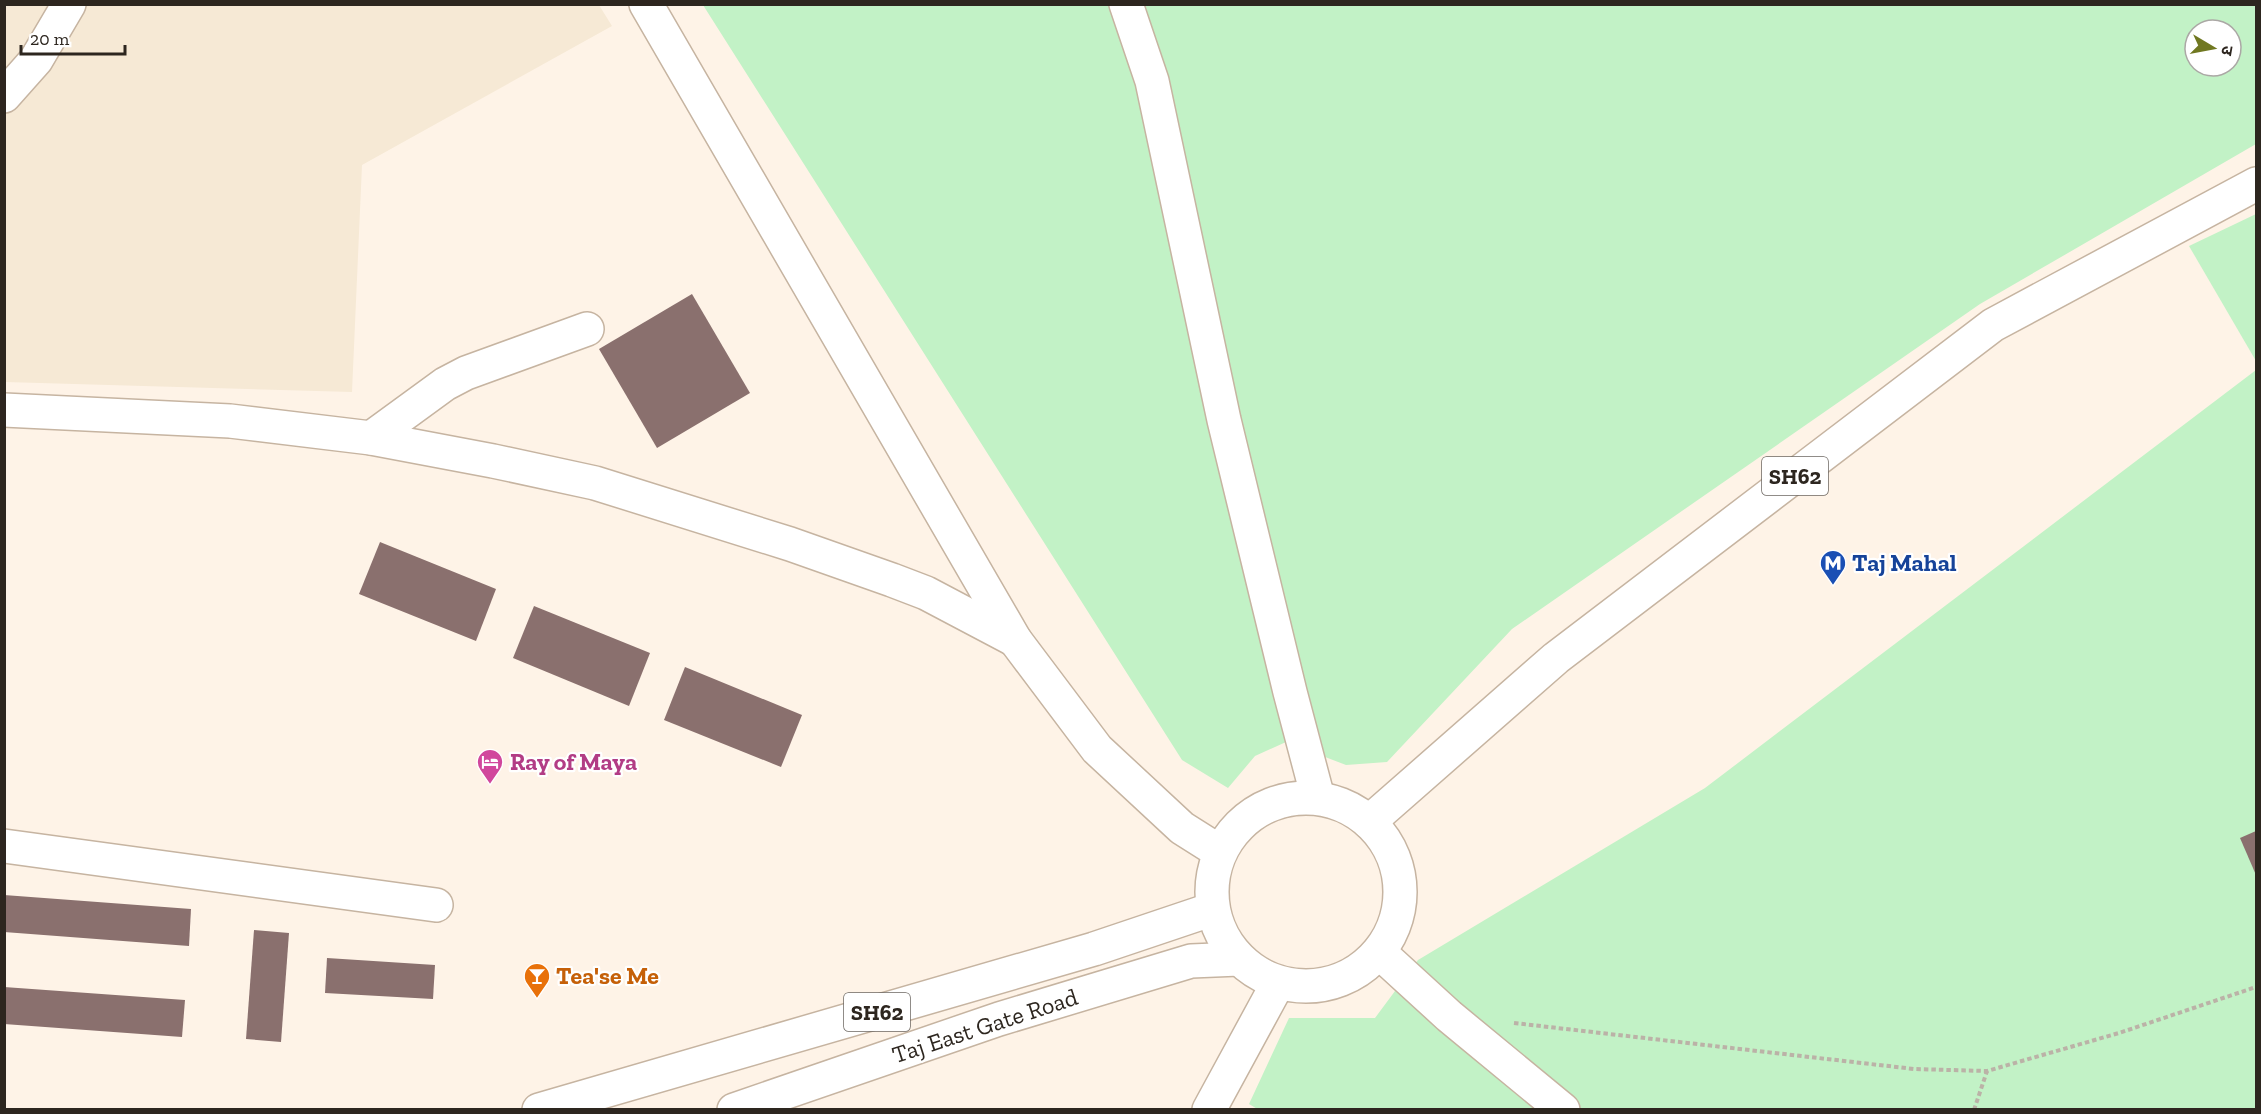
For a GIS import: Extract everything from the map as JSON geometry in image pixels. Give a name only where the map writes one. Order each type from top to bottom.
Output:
[{"type":"street","points":[[4,96],[36,60],[69,4]]},
{"type":"street","points":[[646,4],[1015,640],[1097,749],[1182,828],[1220,852]]},
{"type":"street","points":[[1126,4],[1152,81],[1224,420],[1318,798]]},
{"type":"street","name":"SH62","points":[[1369,822],[1556,658],[1993,325],[2256,184]]},
{"type":"street","points":[[371,438],[445,384],[466,373],[587,329]]},
{"type":"street","points":[[4,410],[230,422],[371,438],[492,460],[595,483],[779,541],[926,593],[1015,640]]},
{"type":"street","points":[[1294,798],[1318,798],[1346,806],[1369,822],[1387,844],[1398,871],[1400,900],[1393,927],[1379,952],[1363,968],[1343,979],[1323,985],[1300,987],[1278,983],[1258,973],[1239,959],[1222,936],[1213,909],[1213,880],[1220,852],[1233,832],[1251,816],[1271,804],[1294,798]]},
{"type":"street","points":[[4,846],[436,905]]},
{"type":"street","name":"SH62","points":[[539,1110],[1094,949],[1213,909]]},
{"type":"street","points":[[1379,952],[1449,1016],[1563,1110]]},
{"type":"street","name":"Taj East Gate Road","points":[[734,1110],[999,1019],[1191,961],[1239,959]]},
{"type":"street","points":[[1209,1110],[1278,983]]},
{"type":"path","points":[[1512,1023],[1914,1069],[1987,1071],[2119,1033],[2256,987]]},
{"type":"path","points":[[1974,1110],[1987,1071]]},
{"type":"shaded area","points":[[5,5],[599,5],[612,26],[362,165],[352,392],[5,382]]},
{"type":"green space","points":[[703,5],[2256,5],[2256,144],[1980,304],[1512,629],[1387,762],[1346,765],[1286,742],[1255,756],[1228,788],[1182,760]]},
{"type":"green space","points":[[2256,214],[2256,361],[2189,246]]},
{"type":"green space","points":[[2256,370],[2256,1109],[1259,1110],[1249,1104],[1289,1018],[1375,1018],[1418,960],[1705,788]]},
{"type":"building","points":[[692,294],[750,393],[657,448],[599,349]]},
{"type":"building","points":[[380,542],[496,589],[476,641],[359,594]]},
{"type":"building","points":[[534,606],[650,653],[629,706],[513,658]]},
{"type":"building","points":[[685,667],[802,715],[781,767],[664,720]]},
{"type":"building","points":[[2256,831],[2256,875],[2240,838]]},
{"type":"building","points":[[4,895],[191,909],[189,946],[4,932]]},
{"type":"building","points":[[254,930],[289,933],[281,1042],[246,1039]]},
{"type":"building","points":[[327,958],[435,965],[433,999],[325,993]]},
{"type":"building","points":[[4,987],[185,1000],[182,1037],[4,1024]]},
{"type":"place","name":"Taj Mahal","points":[[1833,586]]},
{"type":"place","name":"Ray of Maya","points":[[490,785]]},
{"type":"place","name":"Tea'se Me","points":[[537,999]]}]
